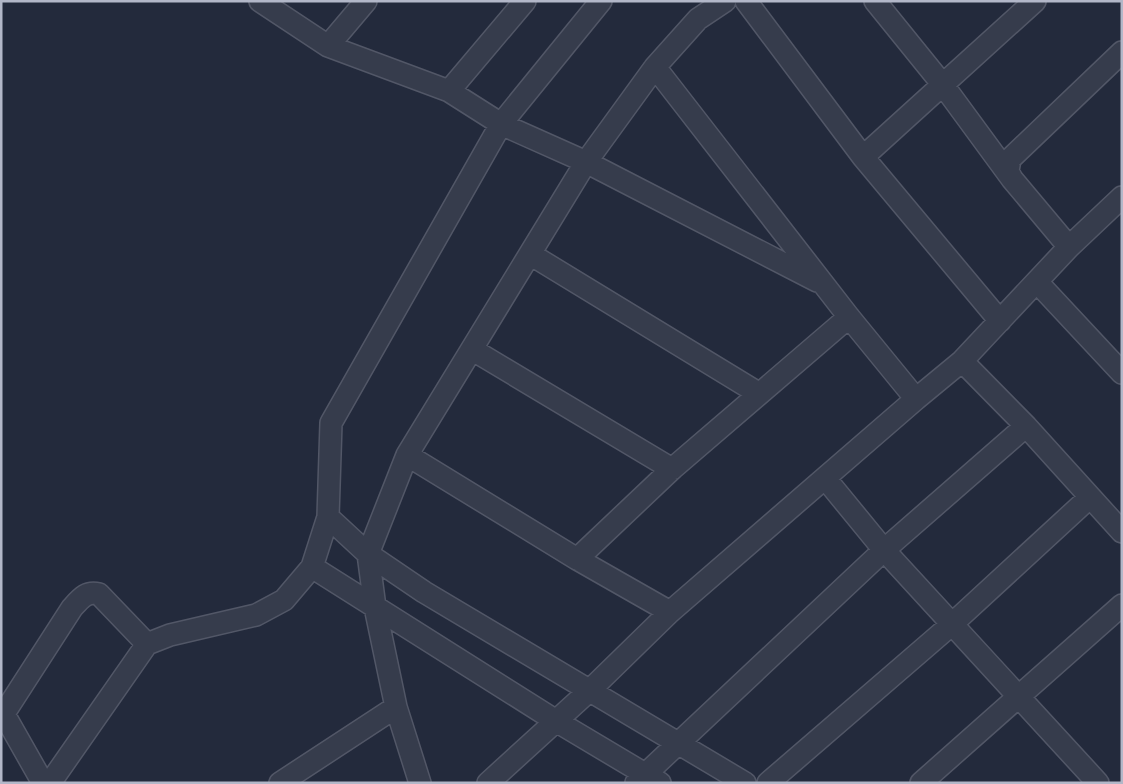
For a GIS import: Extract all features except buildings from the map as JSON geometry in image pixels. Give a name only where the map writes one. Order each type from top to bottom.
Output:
[{"type":"street","points":[[260,1],[328,46],[449,91],[501,124],[586,162],[824,285]]},
{"type":"street","points":[[328,46],[366,1]]},
{"type":"street","points":[[449,91],[526,1]]},
{"type":"street","points":[[50,783],[147,644],[170,635],[256,615],[284,600],[312,568],[328,517],[331,423],[501,124],[601,1]]},
{"type":"street","points":[[420,783],[396,707],[375,606],[368,554],[407,455],[473,350],[586,162],[612,123],[655,67],[698,19],[725,1]]},
{"type":"street","points":[[746,1],[864,157],[1000,321]]},
{"type":"street","points":[[875,1],[943,85],[1012,178],[1069,247]]},
{"type":"street","points":[[864,157],[1035,1]]},
{"type":"street","points":[[1012,178],[1008,166],[1013,153],[1122,52]]},
{"type":"street","points":[[655,67],[849,317],[916,399]]},
{"type":"street","points":[[488,783],[589,691],[670,612],[962,361],[1069,247],[1119,205]]},
{"type":"street","points":[[530,254],[758,393]]},
{"type":"street","points":[[1037,282],[1122,373]]},
{"type":"street","points":[[577,559],[672,469],[758,393],[849,317]]},
{"type":"street","points":[[473,350],[672,469]]},
{"type":"street","points":[[962,361],[1026,426],[1089,498],[1122,532]]},
{"type":"street","points":[[312,568],[375,606],[647,780],[676,743],[884,550],[1026,426]]},
{"type":"street","points":[[407,455],[577,559],[670,612]]},
{"type":"street","points":[[825,478],[884,550],[951,625],[1098,783]]},
{"type":"street","points":[[768,783],[951,625],[1089,498]]},
{"type":"street","points":[[328,517],[368,554],[424,592],[745,783]]},
{"type":"street","points":[[43,783],[2,714],[72,608],[84,594],[92,592],[99,594],[147,644]]},
{"type":"street","points":[[921,783],[1122,605]]},
{"type":"street","points":[[280,783],[396,707]]}]
